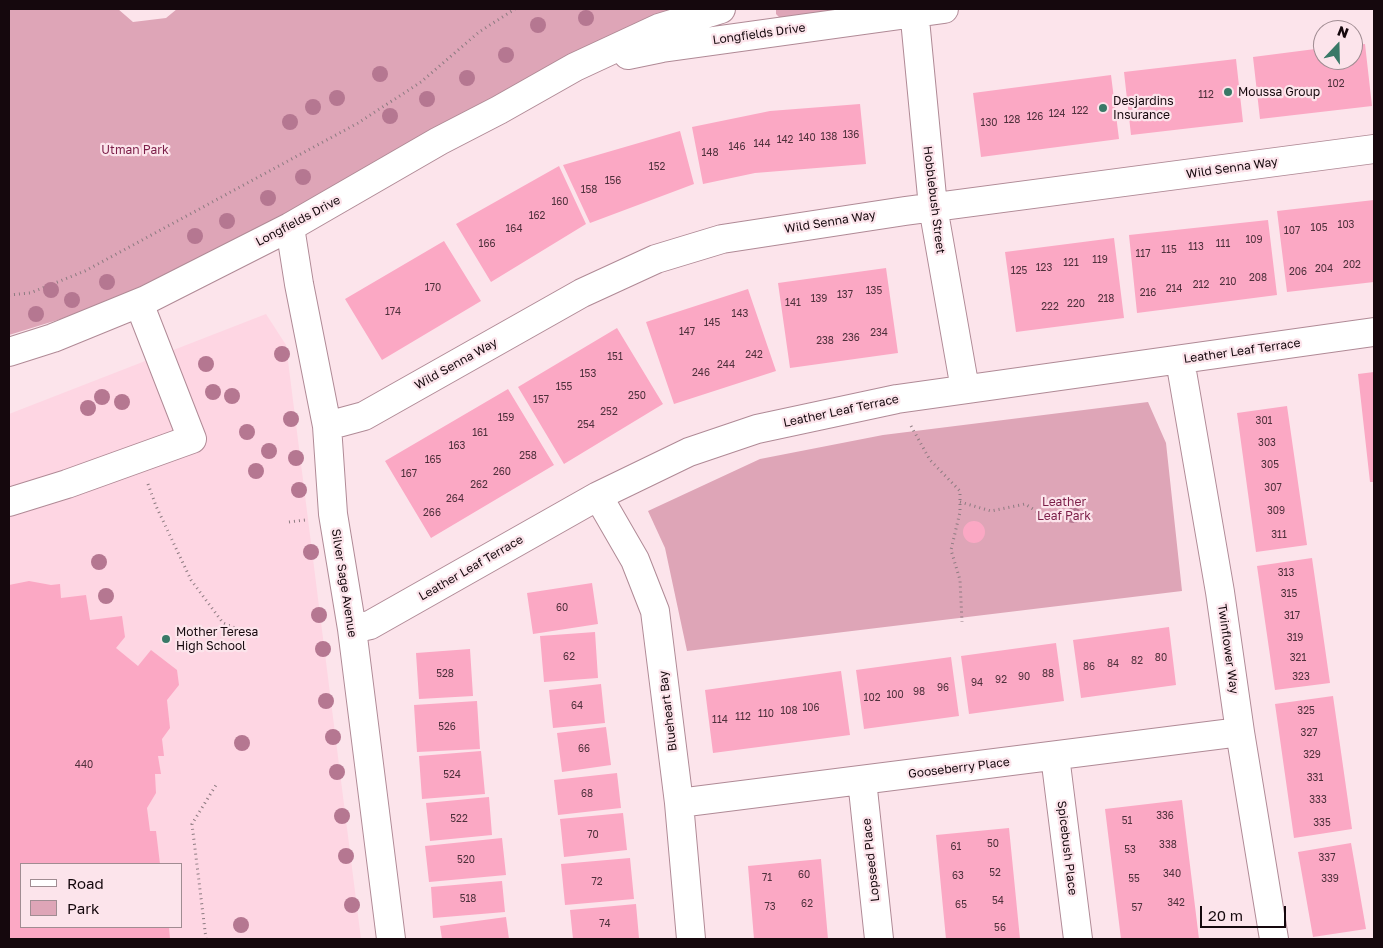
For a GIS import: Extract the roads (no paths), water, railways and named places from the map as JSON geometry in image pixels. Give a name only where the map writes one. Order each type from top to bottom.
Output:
[{"type":"street","name":"Longfields Drive","points":[[9,352],[53,338],[139,303],[290,228],[439,141],[575,67],[659,28],[721,9]]},
{"type":"street","name":"Longfields Drive","points":[[575,67],[662,48],[915,11],[944,9]]},
{"type":"street","name":"Hobblebush Street","points":[[915,11],[933,207],[965,389]]},
{"type":"street","name":"Wild Senna Way","points":[[327,426],[364,416],[582,293],[656,259],[722,239],[933,207],[1374,149]]},
{"type":"street","name":"Silver Sage Avenue","points":[[290,228],[327,426],[333,514],[352,629],[391,939]]},
{"type":"street","points":[[9,502],[67,484],[192,439],[139,303]]},
{"type":"street","name":"Leather Leaf Terrace","points":[[352,629],[370,625],[598,496],[689,452],[749,432],[897,399],[1374,332]]},
{"type":"street","name":"Twinflower Way","points":[[1180,360],[1220,592],[1240,732],[1274,939]]},
{"type":"street","name":"Blueheart Bay","points":[[598,496],[635,560],[656,612],[679,802],[691,939]]},
{"type":"street","name":"Gooseberry Place","points":[[679,802],[1240,732]]},
{"type":"street","name":"Spicebush Place","points":[[1055,756],[1078,939]]},
{"type":"street","name":"Lopseed Place","points":[[862,780],[879,939]]},
{"type":"place","name":"Moussa Group","points":[[1228,92]]},
{"type":"place","name":"Desjardins Insurance","points":[[1103,108]]},
{"type":"place","name":"Mother Teresa High School","points":[[166,639]]},
{"type":"park label","name":"Utman Park","points":[[135,150]]},
{"type":"park label","name":"Leather Leaf Park","points":[[1064,509]]}]
